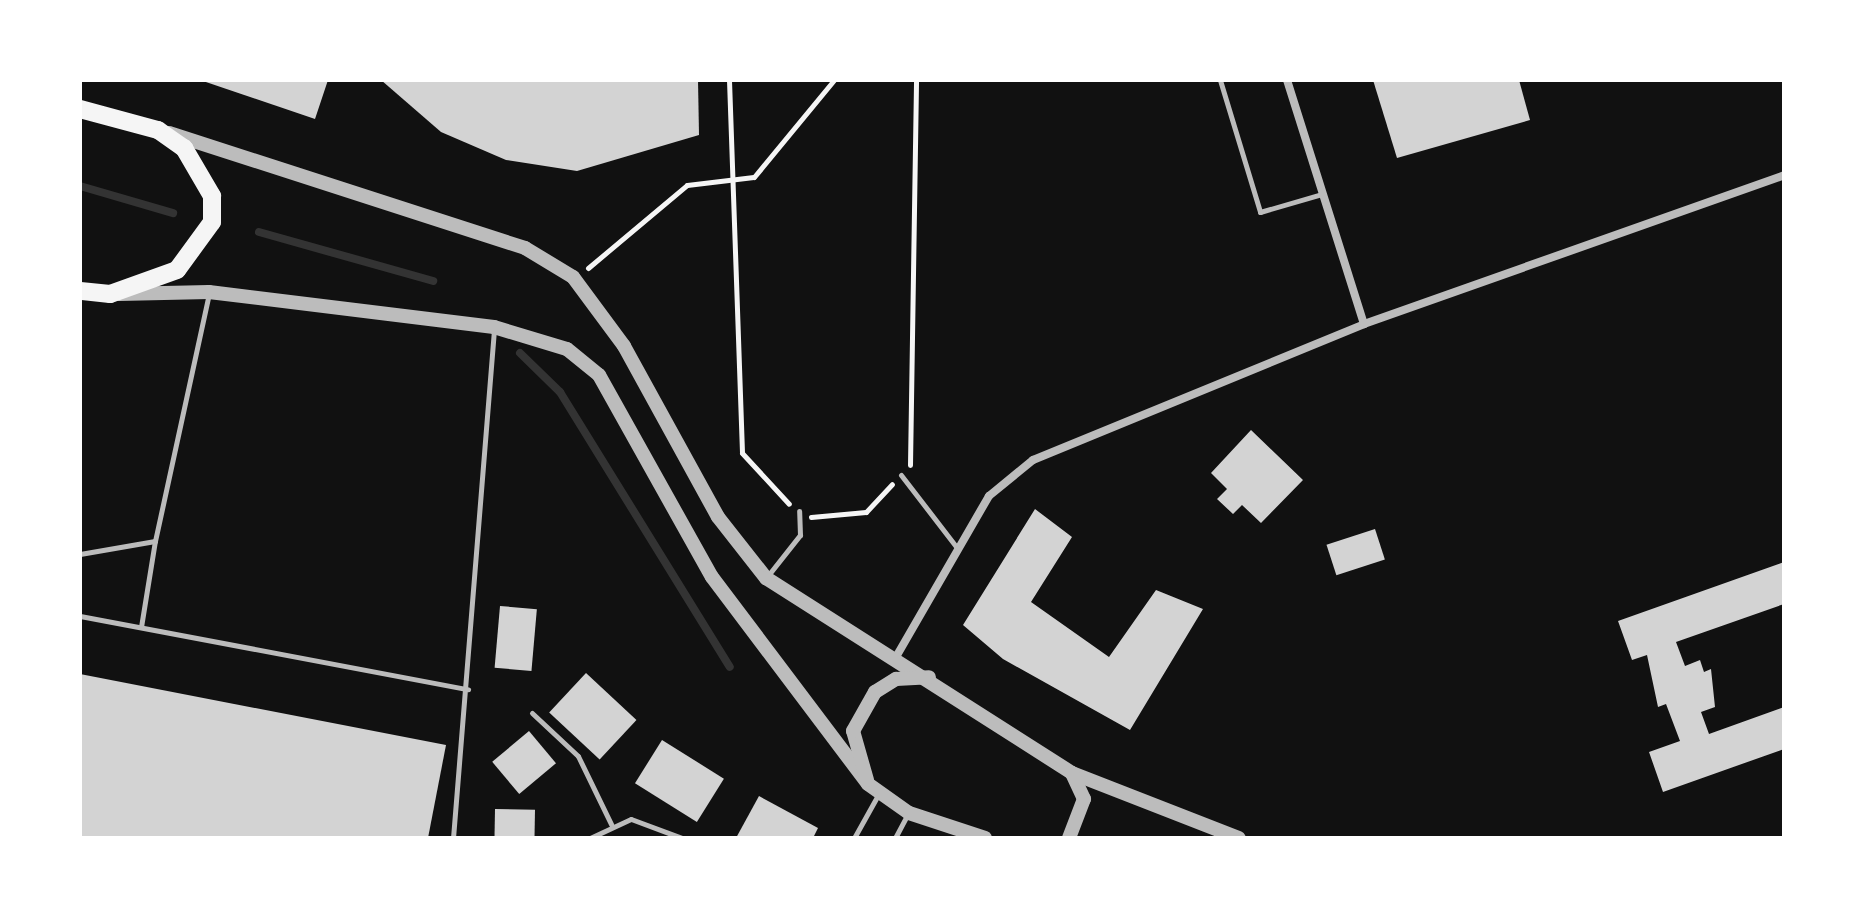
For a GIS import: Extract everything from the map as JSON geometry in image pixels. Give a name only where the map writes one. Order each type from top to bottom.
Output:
[{"type":"main road","points":[[80,109],[158,130],[200,168],[212,222],[177,270],[110,294],[80,291]]},
{"type":"street","points":[[1287,80],[1364,324]]},
{"type":"street","points":[[158,130],[525,248],[575,279],[624,346],[718,517],[766,578],[929,677],[1072,773],[1239,838]]},
{"type":"street","points":[[896,657],[989,496],[1033,460],[1364,324],[1784,175]]},
{"type":"street","points":[[110,294],[209,292],[494,327],[567,349],[599,375],[712,577],[874,788],[909,813],[985,838]]},
{"type":"street","points":[[874,788],[853,731],[875,692],[896,679],[929,677]]},
{"type":"street","points":[[1069,838],[1084,799],[1072,773]]},
{"type":"lane","points":[[1220,80],[1260,212],[1323,194]]},
{"type":"lane","points":[[141,627],[155,541],[209,292]]},
{"type":"lane","points":[[453,838],[468,689],[494,327]]},
{"type":"lane","points":[[901,475],[958,550]]},
{"type":"lane","points":[[766,578],[800,535],[799,511]]},
{"type":"lane","points":[[80,554],[155,541]]},
{"type":"lane","points":[[80,616],[468,689]]},
{"type":"lane","points":[[532,713],[578,756],[611,824]]},
{"type":"lane","points":[[854,838],[874,788]]},
{"type":"lane","points":[[895,838],[909,813]]},
{"type":"lane","points":[[590,838],[611,824],[656,823],[682,838]]},
{"type":"path","points":[[729,80],[742,453],[769,490],[811,518],[866,512],[914,461],[916,80]]},
{"type":"path","points":[[575,279],[687,185],[754,177],[834,80]]},
{"type":"building","points":[[200,80],[328,80],[315,119]]},
{"type":"building","points":[[381,80],[698,80],[699,135],[577,171],[506,160],[441,132]]},
{"type":"building","points":[[1373,80],[1519,80],[1530,120],[1397,158]]},
{"type":"building","points":[[1251,430],[1303,480],[1261,523],[1242,505],[1233,514],[1217,499],[1227,489],[1211,473]]},
{"type":"building","points":[[1035,509],[1072,537],[1031,602],[1109,657],[1156,590],[1203,609],[1130,730],[1003,659],[963,625]]},
{"type":"building","points":[[1375,529],[1385,559],[1336,575],[1326,545]]},
{"type":"building","points":[[1784,562],[1784,604],[1676,642],[1685,666],[1700,660],[1704,672],[1711,669],[1715,707],[1701,712],[1709,734],[1784,707],[1784,749],[1663,792],[1649,752],[1680,741],[1666,704],[1658,707],[1647,655],[1632,660],[1618,621]]},
{"type":"building","points":[[500,606],[537,609],[531,671],[495,668]]},
{"type":"building","points":[[586,673],[636,720],[600,760],[549,712]]},
{"type":"building","points":[[80,674],[446,745],[428,838],[80,838]]},
{"type":"building","points":[[529,731],[556,763],[519,794],[492,762]]},
{"type":"building","points":[[662,740],[724,779],[697,822],[635,783]]},
{"type":"building","points":[[759,796],[818,828],[813,838],[736,838]]},
{"type":"building","points":[[495,809],[535,810],[534,838],[494,838]]},
{"type":"waterway","points":[[80,186],[173,213]]},
{"type":"waterway","points":[[259,232],[433,281]]},
{"type":"waterway","points":[[520,353],[560,392],[730,667]]}]
